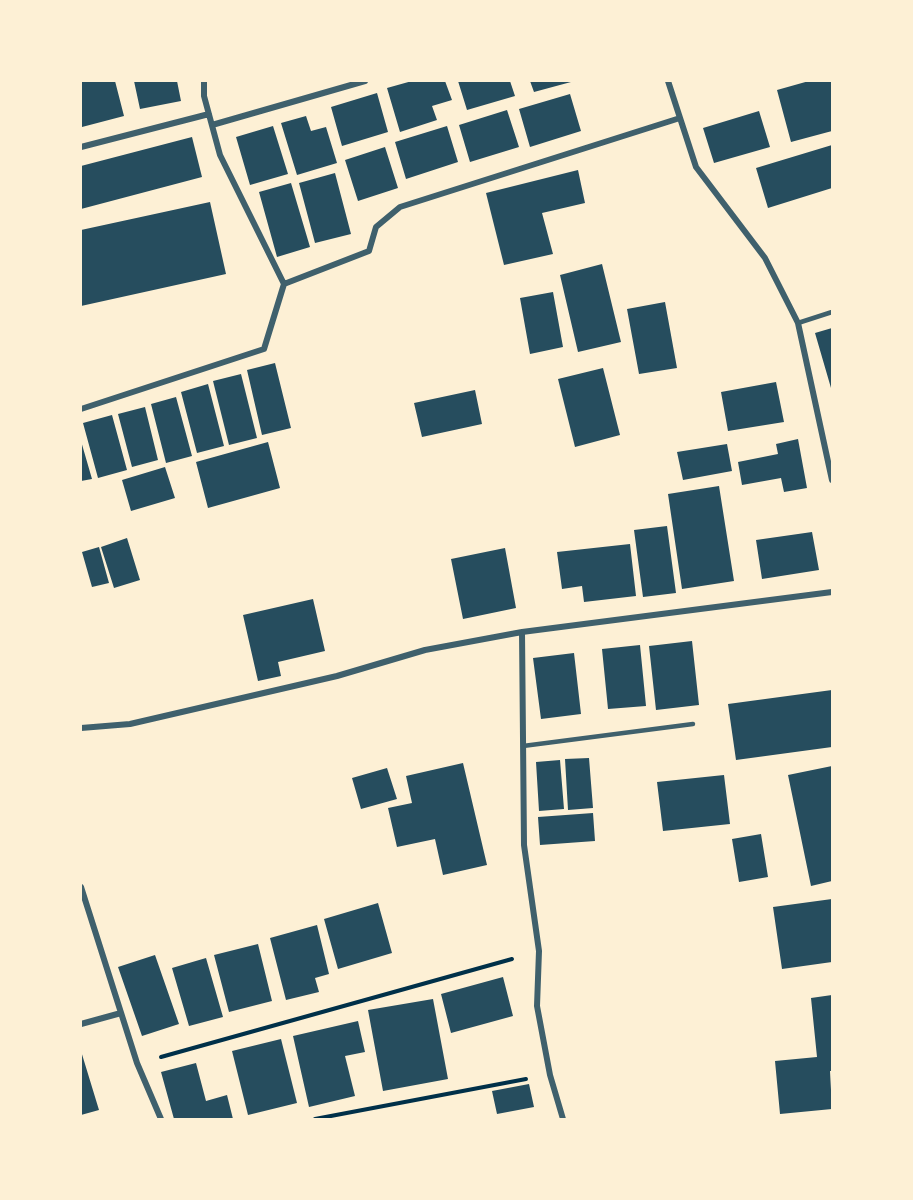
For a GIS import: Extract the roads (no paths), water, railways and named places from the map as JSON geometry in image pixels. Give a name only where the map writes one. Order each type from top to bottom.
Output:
[{"type":"street","points":[[81,409],[264,348],[284,284],[220,155],[204,96],[204,81]]},
{"type":"street","points":[[212,125],[365,81]]},
{"type":"street","points":[[668,81],[696,167],[765,258],[798,323],[832,480]]},
{"type":"street","points":[[81,147],[209,114]]},
{"type":"street","points":[[284,284],[369,251],[376,227],[400,207],[680,118]]},
{"type":"street","points":[[81,728],[130,724],[337,676],[425,650],[522,632],[832,592]]},
{"type":"street","points":[[522,632],[524,845],[539,951],[537,1006],[550,1075],[563,1119]]},
{"type":"street","points":[[81,887],[137,1063],[161,1119]]},
{"type":"street","points":[[81,1024],[121,1013]]},
{"type":"lane","points":[[798,323],[832,312]]},
{"type":"lane","points":[[523,746],[693,724]]}]
